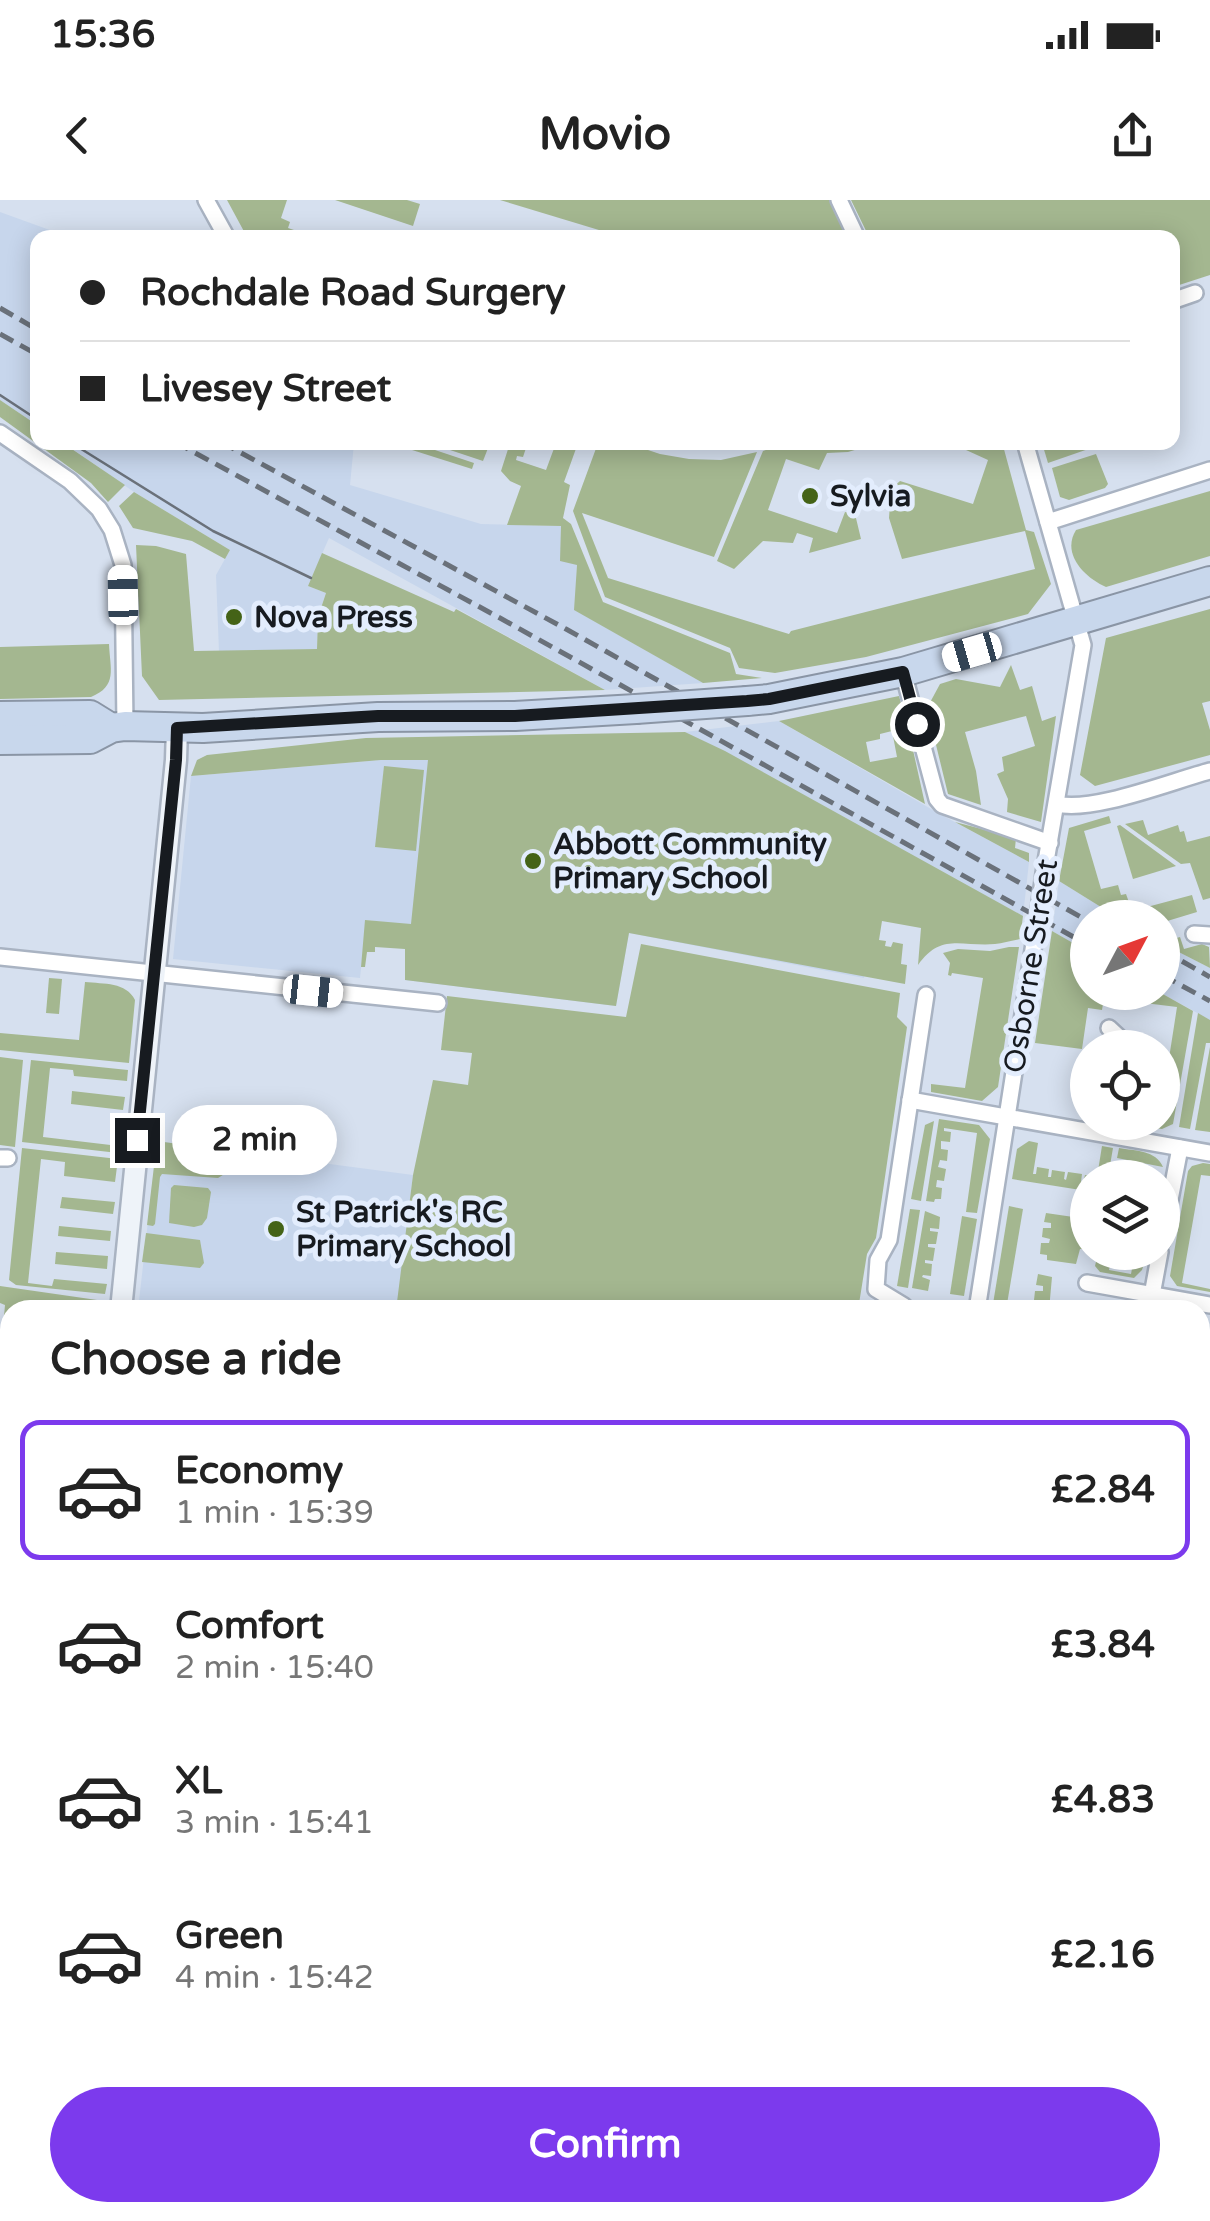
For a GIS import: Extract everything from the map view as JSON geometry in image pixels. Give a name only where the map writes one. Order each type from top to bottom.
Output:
[{"type":"highway","points":[[0,716],[90,715],[118,727],[177,728],[378,716],[515,716],[769,699],[903,672],[1210,581]]},
{"type":"highway","points":[[0,740],[90,739],[118,727]]},
{"type":"street","points":[[206,200],[223,230]]},
{"type":"street","points":[[839,200],[853,230]]},
{"type":"street","points":[[1180,299],[1195,294]]},
{"type":"street","points":[[0,433],[70,481],[99,509],[112,530],[123,565],[118,727]]},
{"type":"street","name":"Osborne Street","points":[[979,1300],[1083,645],[1027,450]]},
{"type":"street","points":[[1048,522],[1210,470]]},
{"type":"street","points":[[903,672],[935,793],[942,805],[1050,843]]},
{"type":"street","points":[[122,1300],[177,728]]},
{"type":"street","points":[[1058,804],[1091,805],[1210,771]]},
{"type":"street","points":[[1116,798],[1122,816]]},
{"type":"street","points":[[0,957],[438,1003]]},
{"type":"street","points":[[894,1300],[876,1289],[878,1260],[889,1240],[926,995]]},
{"type":"street","points":[[910,1100],[1070,1124]]},
{"type":"street","points":[[1152,1140],[1210,1153]]},
{"type":"street","points":[[1178,1160],[1180,1148]]},
{"type":"street","points":[[1152,1294],[1157,1270]]},
{"type":"street","points":[[1087,1283],[1184,1300]]},
{"type":"shaded area","points":[[0,212],[50,230],[30,230],[30,420],[0,400]]},
{"type":"shaded area","points":[[74,450],[353,450],[350,485],[481,524],[561,526],[577,564],[575,610],[703,683],[605,690],[329,538],[308,586],[326,593],[318,617],[317,649],[219,652],[216,575],[230,550]]},
{"type":"shaded area","name":"Abbott Community Primary School","points":[[779,721],[1029,862],[1023,916],[886,843],[864,978],[629,933],[616,1006],[405,980],[410,925],[366,920],[360,978],[173,959],[191,776],[381,760],[722,751],[685,732]]},
{"type":"shaded area","points":[[1059,881],[1090,900],[1070,900],[1070,941],[1052,931]]},
{"type":"shaded area","points":[[1180,953],[1210,968],[1210,1020],[1180,1003]]},
{"type":"shaded area","name":"St Patrick's RC Primary School","points":[[157,1141],[413,1175],[400,1283],[425,1300],[139,1300]]},
{"type":"green space","points":[[227,200],[287,200],[281,218],[290,222],[288,228],[294,230],[243,230]]},
{"type":"green space","points":[[335,200],[407,200],[420,204],[413,226]]},
{"type":"green space","points":[[500,200],[832,200],[847,230],[599,230]]},
{"type":"green space","points":[[851,200],[1210,200],[1210,275],[1180,285],[1180,230],[866,230]]},
{"type":"green space","points":[[0,400],[30,420],[30,439],[0,417]]},
{"type":"green space","points":[[46,450],[73,450],[125,485],[108,502],[91,483]]},
{"type":"green space","points":[[412,450],[435,450],[474,463],[472,469]]},
{"type":"green space","points":[[450,450],[487,450],[483,461]]},
{"type":"green space","points":[[508,450],[525,450],[523,457],[517,456],[516,460],[546,470],[553,450],[575,450],[564,482],[570,485],[563,518],[571,524],[603,602],[730,653],[736,674],[762,678],[703,683],[574,610],[577,565],[560,561],[561,526],[507,525],[521,486],[501,471]]},
{"type":"green space","points":[[595,450],[648,450],[689,459],[721,460],[757,452],[714,557],[582,513],[608,578],[789,634],[1035,569],[1025,531],[902,559],[889,518],[891,489],[900,481],[973,504],[988,460],[966,450],[1004,450],[1026,530],[1034,532],[1051,584],[1028,614],[866,657],[775,673],[739,668],[730,648],[605,597],[573,511]]},
{"type":"green space","points":[[855,450],[827,453],[819,470],[786,459],[768,510],[837,533],[845,512],[855,514],[861,539],[809,553],[813,538],[797,533],[793,543],[763,541],[734,569],[717,561],[763,451]]},
{"type":"green space","points":[[1044,450],[1085,450],[1048,463]]},
{"type":"green space","points":[[1096,454],[1108,484],[1105,488],[1069,500],[1060,497],[1052,468]]},
{"type":"green space","points":[[1210,491],[1210,556],[1106,587],[1090,578],[1073,556],[1076,530]]},
{"type":"green space","points":[[134,492],[230,550],[225,559],[192,541],[133,528],[119,506]]},
{"type":"green space","points":[[136,545],[186,554],[194,651],[317,649],[318,617],[326,593],[308,586],[322,553],[454,612],[456,609],[605,690],[159,700],[142,676]]},
{"type":"green space","points":[[1210,609],[1210,701],[1202,703],[1210,730],[1210,755],[1095,786],[1080,775],[1106,638]]},
{"type":"green space","points":[[109,644],[109,682],[100,693],[91,697],[0,699],[0,647]]},
{"type":"green space","points":[[1011,665],[1020,690],[1032,686],[1042,721],[1056,716],[1041,822],[1007,812],[1008,799],[997,774],[1004,771],[1002,757],[1035,746],[1026,716],[965,732],[981,805],[948,794],[927,708],[940,684],[956,679],[1000,687]]},
{"type":"green space","points":[[899,696],[908,727],[866,742],[870,762],[897,757],[893,736],[909,732],[925,804],[779,721]]},
{"type":"green space","name":"Abbott Community Primary School","points":[[685,732],[1023,916],[1020,939],[995,944],[944,945],[935,948],[918,965],[921,928],[882,921],[879,940],[891,947],[893,942],[903,944],[905,984],[629,933],[616,1006],[405,980],[405,949],[375,947],[375,952],[367,952],[365,967],[361,967],[365,920],[411,924],[428,760],[381,760],[191,776],[197,760],[207,755],[366,738]]},
{"type":"green space","points":[[384,766],[424,770],[416,851],[375,847]]},
{"type":"green space","points":[[1109,816],[1111,823],[1084,831],[1101,889],[1118,885],[1121,895],[1126,894],[1128,900],[1090,900],[1059,881],[1069,828]]},
{"type":"green space","points":[[1143,820],[1148,835],[1178,825],[1187,842],[1210,836],[1210,898],[1203,900],[1190,863],[1181,864],[1125,824]]},
{"type":"green space","points":[[955,822],[1016,838],[1015,848],[1029,853],[1029,862]]},
{"type":"green space","points":[[1117,826],[1176,866],[1133,879]]},
{"type":"green space","points":[[1192,895],[1197,912],[1180,917],[1180,900],[1173,900]]},
{"type":"green space","points":[[1052,931],[1070,941],[1070,1010],[1088,1010],[1085,1030],[1070,1030],[1070,1047],[1035,1043]]},
{"type":"green space","points":[[1180,937],[1184,949],[1202,944],[1209,947],[1210,968],[1180,953]]},
{"type":"green space","points":[[641,944],[900,993],[897,1017],[907,1027],[876,1238],[867,1254],[860,1300],[397,1300],[413,1175],[433,1080],[468,1085],[472,1053],[441,1050],[447,996],[626,1017]]},
{"type":"green space","points":[[1019,947],[998,1087],[982,1101],[931,1092],[931,1084],[965,1088],[983,978],[948,975],[950,963],[943,953]]},
{"type":"green space","points":[[49,978],[62,979],[59,1014],[46,1013]]},
{"type":"green space","points":[[85,982],[120,987],[135,1000],[129,1063],[0,1050],[0,1033],[79,1040]]},
{"type":"green space","points":[[1180,1004],[1193,1011],[1180,1084],[1180,1030],[1173,1030]]},
{"type":"green space","points":[[1198,1013],[1210,1020],[1210,1043],[1206,1043],[1190,1129],[1180,1127]]},
{"type":"green space","points":[[1210,1047],[1210,1132],[1195,1130]]},
{"type":"green space","points":[[0,1057],[23,1060],[15,1147],[0,1145]]},
{"type":"green space","points":[[31,1060],[128,1070],[127,1081],[74,1076],[73,1070],[50,1068],[43,1137],[119,1146],[118,1153],[22,1142]]},
{"type":"green space","points":[[72,1091],[125,1097],[123,1110],[71,1104]]},
{"type":"green space","points":[[939,1119],[979,1125],[990,1139],[977,1213],[966,1212],[977,1133],[944,1128],[951,1132],[950,1142],[941,1141],[941,1149],[948,1150],[947,1161],[940,1160],[938,1167],[946,1169],[944,1181],[937,1180],[936,1187],[942,1188],[941,1199],[926,1201]]},
{"type":"green space","points":[[934,1121],[921,1201],[911,1199],[925,1125]]},
{"type":"green space","points":[[157,1141],[227,1151],[226,1173],[218,1178],[162,1174],[153,1226],[147,1225]]},
{"type":"green space","points":[[1029,1141],[1038,1143],[1033,1174],[1037,1167],[1049,1169],[1048,1177],[1052,1170],[1065,1172],[1066,1180],[1070,1172],[1070,1188],[1012,1179],[1017,1149]]},
{"type":"green space","points":[[1102,1146],[1113,1148],[1111,1160],[1100,1160]]},
{"type":"green space","points":[[22,1148],[118,1159],[115,1182],[64,1176],[65,1162],[41,1159],[28,1283],[52,1286],[54,1279],[107,1284],[105,1294],[16,1285],[9,1280]]},
{"type":"green space","points":[[1119,1148],[1150,1154],[1159,1160],[1127,1160],[1117,1158]]},
{"type":"green space","points":[[1210,1164],[1210,1176],[1201,1175],[1182,1283],[1210,1292],[1177,1286],[1170,1276],[1171,1270],[1180,1270],[1180,1218],[1192,1166]]},
{"type":"green space","points":[[174,1185],[208,1188],[211,1192],[202,1225],[169,1223]]},
{"type":"green space","points":[[62,1197],[115,1202],[113,1214],[60,1208]]},
{"type":"green space","points":[[1009,1206],[1023,1209],[1008,1300],[994,1300]]},
{"type":"green space","points":[[910,1209],[920,1210],[908,1288],[897,1286]]},
{"type":"green space","points":[[925,1211],[940,1217],[939,1229],[930,1228],[938,1232],[936,1244],[928,1244],[935,1248],[933,1261],[925,1260],[932,1264],[931,1276],[922,1277],[930,1280],[928,1291],[912,1288]]},
{"type":"green space","points":[[1046,1213],[1070,1217],[1070,1263],[1047,1260],[1047,1255],[1040,1254],[1041,1243],[1049,1243],[1050,1239],[1042,1237],[1043,1228],[1051,1228],[1051,1223],[1044,1222]]},
{"type":"green space","points":[[962,1216],[977,1219],[964,1296],[950,1294]]},
{"type":"green space","points":[[59,1226],[111,1231],[110,1241],[58,1236]]},
{"type":"green space","points":[[146,1233],[200,1240],[204,1263],[200,1268],[142,1262]]},
{"type":"green space","points":[[56,1252],[108,1256],[107,1269],[55,1264]]},
{"type":"green space","points":[[1132,1270],[1142,1270],[1134,1278],[1100,1272],[1131,1274]]},
{"type":"green space","points":[[1038,1274],[1052,1277],[1050,1300],[1034,1300],[1035,1291],[1043,1291],[1043,1286],[1036,1285]]},
{"type":"green space","points":[[0,1286],[97,1300],[0,1300]]},
{"type":"tram line","points":[[0,395],[30,415]]},
{"type":"tram line","points":[[83,450],[213,531],[311,578]]},
{"type":"railway","points":[[0,308],[30,325]]},
{"type":"railway","points":[[0,334],[30,351]]},
{"type":"railway","points":[[190,450],[1070,935]]},
{"type":"railway","points":[[236,450],[566,629],[1070,911]]},
{"type":"railway","points":[[1180,960],[1210,977]]},
{"type":"railway","points":[[1180,985],[1210,1001]]},
{"type":"place","name":"Sylvia","points":[[810,496]]},
{"type":"place","name":"Nova Press","points":[[234,617]]},
{"type":"place","name":"Abbott Community Primary School","points":[[533,861]]},
{"type":"place","name":"St Patrick's RC Primary School","points":[[276,1229]]},
{"type":"route","points":[[137,1140],[177,728],[378,716],[515,716],[636,710],[769,699],[903,672],[917,724]]}]
